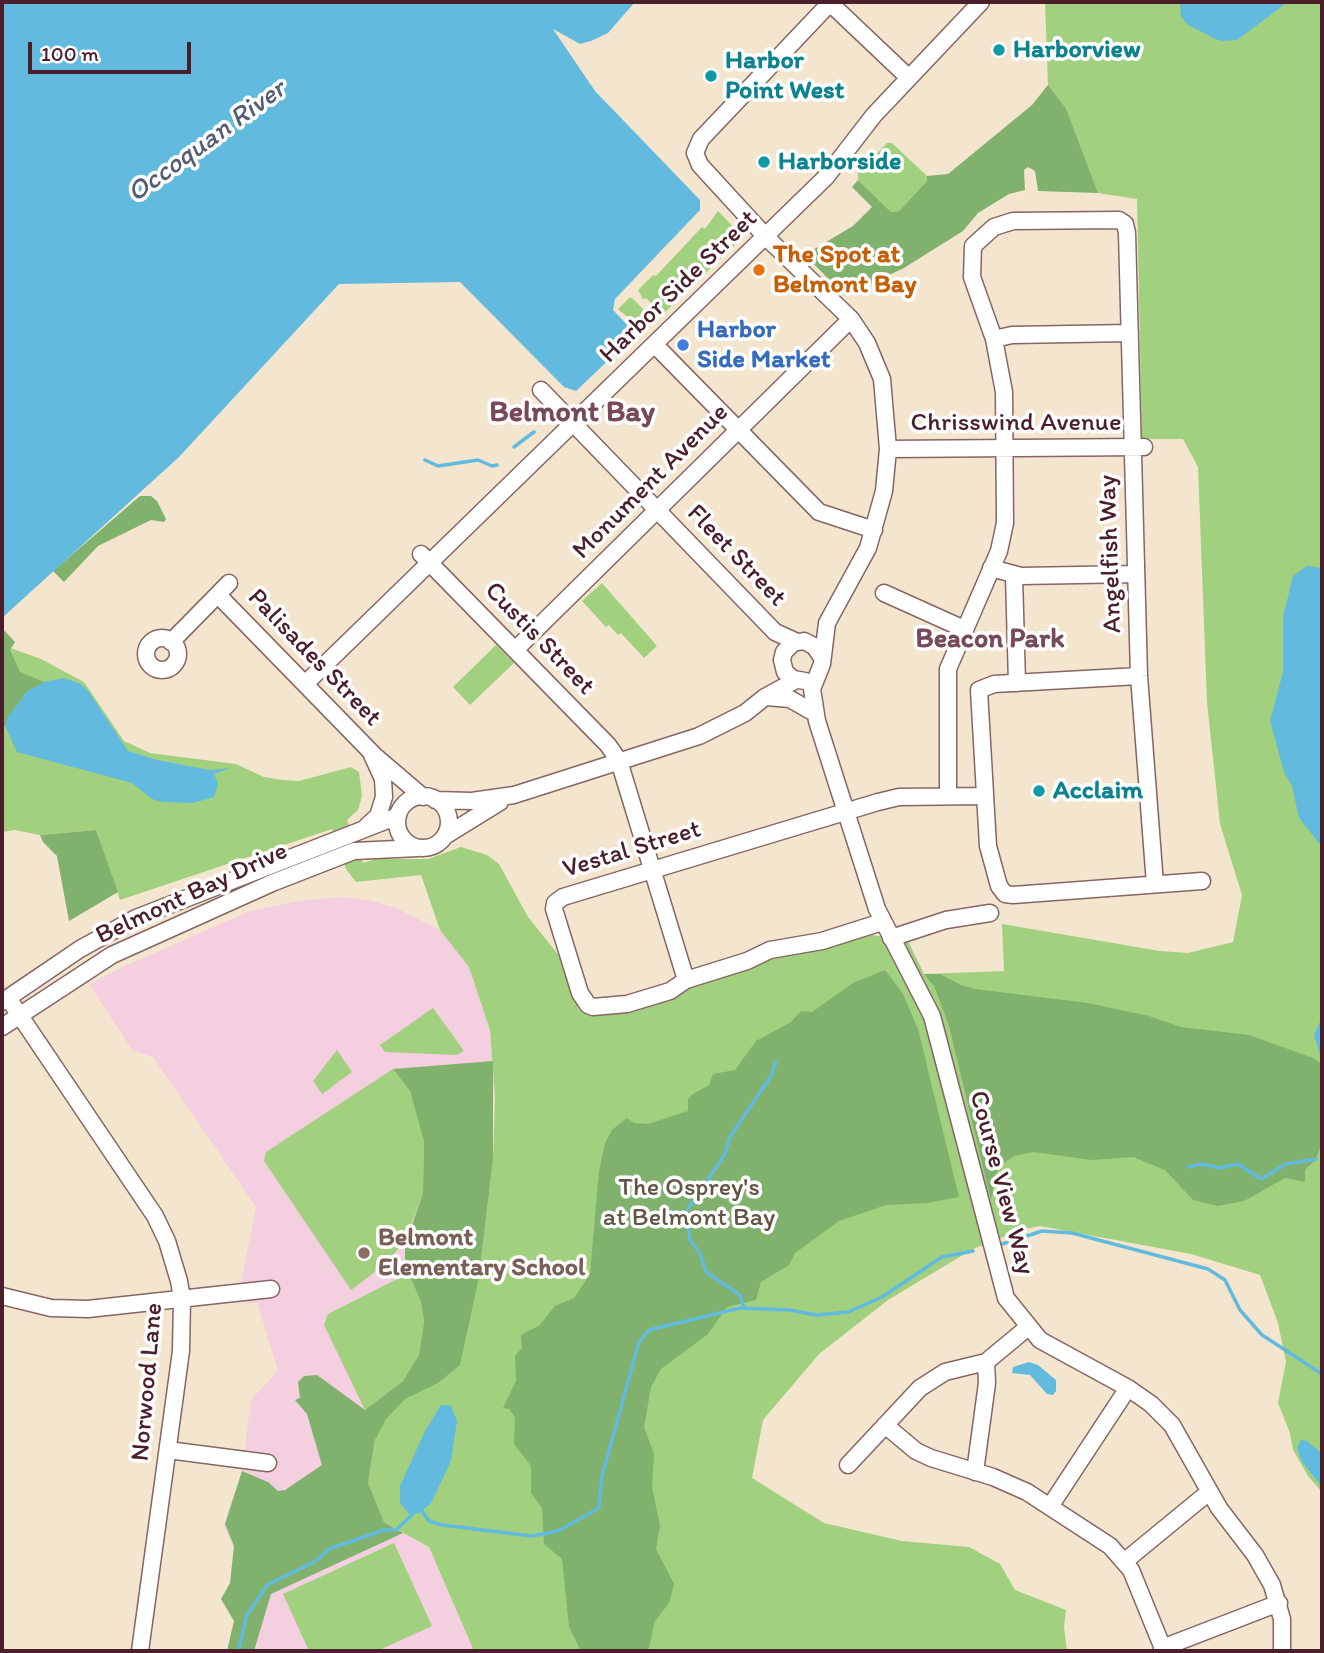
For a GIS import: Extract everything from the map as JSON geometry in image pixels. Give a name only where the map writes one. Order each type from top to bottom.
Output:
[{"type":"street","points":[[831,2],[908,77]]},
{"type":"street","name":"Belmont Bay Drive","points":[[2,1027],[121,951],[317,863],[364,849],[436,845],[444,836],[489,807],[514,795],[716,729],[745,713],[765,697],[816,675],[822,664],[827,623],[860,566],[874,530],[884,491],[888,449],[882,379],[870,349],[851,319],[766,237],[700,165],[696,148],[831,2]]},
{"type":"street","name":"Harbor Side Street","points":[[306,683],[426,558],[573,424],[826,177],[874,115],[981,2]]},
{"type":"street","name":"Angelfish Way","points":[[994,339],[972,277],[971,253],[978,239],[994,227],[1013,221],[1115,219],[1124,222],[1127,233],[1130,333],[1138,447],[1136,575],[1139,676],[1154,884]]},
{"type":"street","name":"Monument Avenue","points":[[515,649],[851,319]]},
{"type":"street","points":[[948,796],[947,676],[1004,532],[1005,400],[994,339],[1012,335],[1130,333]]},
{"type":"street","points":[[655,345],[819,512],[874,530]]},
{"type":"street","name":"Fleet Street","points":[[541,390],[775,632],[800,642]]},
{"type":"street","name":"Chrisswind Avenue","points":[[888,449],[1138,447]]},
{"type":"street","name":"Custis Street","points":[[426,558],[608,745],[619,761]]},
{"type":"street","points":[[991,568],[1014,576],[1136,575]]},
{"type":"street","points":[[1014,576],[1017,683]]},
{"type":"street","name":"Palisades Street","points":[[171,642],[223,589],[372,753],[429,798]]},
{"type":"street","points":[[884,593],[964,629]]},
{"type":"street","name":"Belmont Bay Drive","points":[[765,697],[783,660],[800,642],[827,623]]},
{"type":"street","name":"Fleet Street","points":[[775,632],[783,660]]},
{"type":"street","points":[[800,642],[814,646],[821,656]]},
{"type":"street","points":[[783,660],[788,676],[798,681]]},
{"type":"street","name":"Course View Way","points":[[814,716],[812,693],[816,675]]},
{"type":"street","points":[[1139,676],[985,685],[979,690],[988,846],[999,887],[1005,894],[1202,881]]},
{"type":"street","name":"Course View Way","points":[[798,681],[814,716],[883,922],[932,1016],[999,1280],[1006,1298],[1027,1328],[1052,1348],[1128,1388],[1157,1409],[1172,1425],[1209,1492],[1263,1567],[1279,1603],[1282,1651]]},
{"type":"street","points":[[765,697],[790,699],[814,716]]},
{"type":"street","points":[[358,831],[377,816],[384,797],[383,779],[372,753]]},
{"type":"street","name":"Palisades Street","points":[[372,753],[399,813]]},
{"type":"street","points":[[619,761],[686,980]]},
{"type":"street","name":"Belmont Bay Drive","points":[[5,1000],[80,949],[136,918],[358,831],[399,813],[411,799],[472,801],[514,795]]},
{"type":"street","name":"Vestal Street","points":[[883,922],[822,942],[778,948],[686,980],[670,991],[627,1004],[600,1007],[588,1005],[580,993],[554,909],[558,899],[845,811],[899,797],[984,796]]},
{"type":"street","points":[[429,798],[448,816],[444,836]]},
{"type":"street","points":[[399,813],[401,836],[418,848]]},
{"type":"street","points":[[891,939],[946,920],[990,913]]},
{"type":"street","name":"Norwood Lane","points":[[5,1000],[19,1015],[155,1216],[175,1262],[182,1299],[181,1350],[140,1651]]},
{"type":"street","points":[[2,1296],[68,1310],[271,1289]]},
{"type":"street","points":[[848,1465],[931,1380],[961,1367],[986,1362],[1027,1328]]},
{"type":"street","points":[[975,1472],[987,1383],[986,1362]]},
{"type":"street","points":[[1051,1506],[1128,1388]]},
{"type":"street","points":[[885,1425],[916,1451],[1009,1483],[1051,1506],[1110,1546],[1125,1561],[1163,1650],[1279,1603]]},
{"type":"street","points":[[168,1450],[268,1463]]},
{"type":"street","points":[[1125,1561],[1209,1492]]},
{"type":"shaded area","name":"Belmont Elementary School","points":[[343,897],[368,900],[396,908],[440,930],[469,967],[490,1030],[495,1096],[384,1522],[429,1547],[474,1651],[235,1651],[250,1582],[224,1526],[242,1471],[251,1400],[278,1371],[257,1302],[244,1304],[241,1282],[256,1207],[153,1057],[133,1051],[89,984],[250,911],[299,901]]},
{"type":"green space","name":"The Osprey's at Belmont Bay","points":[[1045,2],[1322,2],[1322,1492],[1308,1476],[1293,1450],[1290,1433],[1278,1403],[1286,1362],[1278,1323],[1260,1275],[1191,1254],[1040,1226],[1021,1230],[973,1249],[888,1300],[819,1354],[763,1420],[752,1478],[824,1523],[902,1541],[969,1547],[1000,1564],[1015,1590],[1066,1610],[1064,1627],[1067,1651],[474,1651],[429,1547],[384,1522],[368,1483],[378,1423],[479,1277],[493,1160],[495,1096],[490,1030],[469,967],[440,930],[421,875],[356,882],[346,869],[332,829],[120,900],[96,830],[40,835],[15,830],[2,832],[2,645],[41,659],[84,682],[124,741],[150,753],[236,764],[264,777],[282,780],[299,781],[351,767],[359,772],[362,796],[358,810],[347,820],[363,863],[375,859],[428,859],[461,847],[487,855],[499,864],[528,917],[557,953],[571,982],[579,1010],[589,1016],[645,1007],[696,984],[765,959],[866,934],[908,941],[924,974],[1004,971],[1002,924],[1160,951],[1188,953],[1233,942],[1242,895],[1220,824],[1207,702],[1198,467],[1183,439],[1142,439],[1137,199],[1098,193],[1066,108],[1048,85]]},
{"type":"green space","points":[[1048,85],[1066,108],[1098,193],[1038,191],[1035,171],[1028,167],[1024,170],[1025,190],[1009,194],[978,213],[963,231],[904,268],[845,296],[807,257],[806,254],[853,226],[872,207],[852,187],[858,180],[891,212],[899,211],[927,181],[927,176],[948,174],[1032,105]]},
{"type":"green space","points":[[887,143],[892,143],[927,176],[927,181],[899,211],[891,212],[858,180],[858,173]]},
{"type":"green space","points":[[718,211],[743,237],[660,317],[657,313],[659,311],[646,298],[643,299],[638,290],[653,275],[656,276],[702,227],[705,229]]},
{"type":"green space","points":[[629,298],[655,321],[644,331],[618,309]]},
{"type":"green space","points":[[140,496],[151,496],[157,501],[166,519],[164,522],[151,520],[98,546],[64,582],[53,571]]},
{"type":"green space","points":[[602,583],[657,646],[644,658],[621,633],[618,635],[609,625],[606,627],[582,601]]},
{"type":"green space","points":[[2,628],[15,642],[10,650],[20,672],[44,682],[26,692],[7,719],[6,728],[2,723]]},
{"type":"green space","points":[[496,645],[514,663],[470,705],[453,687]]},
{"type":"green space","points":[[96,830],[118,892],[69,921],[57,856],[40,835]]},
{"type":"green space","points":[[885,970],[903,994],[918,1029],[959,1197],[928,1203],[886,1205],[839,1221],[795,1253],[789,1265],[761,1282],[756,1300],[727,1307],[708,1334],[661,1369],[651,1387],[644,1427],[654,1454],[652,1487],[660,1526],[656,1549],[674,1584],[669,1603],[655,1621],[648,1651],[581,1651],[569,1627],[562,1559],[544,1544],[542,1508],[531,1493],[531,1466],[514,1444],[515,1417],[509,1409],[503,1408],[516,1381],[515,1356],[522,1348],[521,1335],[540,1325],[555,1306],[574,1298],[590,1274],[599,1171],[605,1143],[612,1130],[627,1118],[634,1123],[648,1124],[688,1111],[688,1099],[709,1085],[713,1074],[735,1070],[756,1041],[791,1022],[801,1011],[812,1012],[853,983]]},
{"type":"green space","points":[[924,974],[940,974],[975,989],[1088,1003],[1149,1016],[1181,1027],[1249,1035],[1313,1058],[1322,1064],[1322,1142],[1316,1159],[1305,1170],[1305,1182],[1285,1178],[1244,1201],[1218,1206],[1193,1200],[1165,1170],[1133,1157],[1091,1160],[1034,1152],[1014,1156],[998,1167],[991,1200],[949,1026],[934,986]]},
{"type":"green space","points":[[433,1008],[464,1051],[457,1055],[385,1052],[380,1045]]},
{"type":"green space","points":[[337,1050],[352,1072],[322,1094],[313,1081]]},
{"type":"green space","points":[[493,1061],[493,1160],[479,1277],[460,1365],[438,1383],[405,1399],[386,1419],[375,1440],[368,1483],[384,1522],[403,1533],[271,1594],[254,1651],[227,1651],[234,1621],[221,1599],[230,1583],[234,1546],[225,1524],[242,1471],[268,1482],[278,1491],[285,1490],[322,1465],[307,1414],[295,1400],[300,1398],[298,1382],[304,1376],[317,1375],[365,1410],[403,1381],[419,1355],[424,1322],[421,1302],[405,1264],[405,1245],[423,1193],[424,1141],[410,1091],[393,1069]]},
{"type":"green space","points":[[393,1069],[410,1091],[418,1112],[424,1141],[423,1193],[405,1240],[388,1262],[351,1290],[264,1161],[266,1152]]},
{"type":"green space","points":[[411,1272],[424,1322],[419,1355],[403,1381],[365,1410],[324,1325],[328,1314]]},
{"type":"green space","points":[[394,1543],[432,1626],[377,1651],[309,1651],[283,1594]]},
{"type":"water","name":"Occoquan River","points":[[2,2],[635,2],[608,33],[591,41],[580,44],[553,29],[595,91],[700,200],[700,210],[615,299],[613,310],[636,334],[576,391],[564,387],[460,282],[339,284],[179,457],[2,618]]},
{"type":"water","points":[[1180,2],[1288,2],[1237,40],[1223,41],[1187,24],[1181,16]]},
{"type":"water","points":[[1307,566],[1322,568],[1322,847],[1299,818],[1292,786],[1284,772],[1270,721],[1283,672],[1283,617],[1293,576]]},
{"type":"water","points":[[64,678],[81,684],[89,692],[128,751],[157,760],[209,770],[230,768],[214,774],[218,784],[214,797],[193,803],[162,802],[152,799],[132,783],[17,752],[6,728],[7,719],[26,692],[44,682]]},
{"type":"water","points":[[1322,1017],[1322,1061],[1314,1035]]},
{"type":"water","points":[[1029,1362],[1038,1365],[1056,1380],[1056,1391],[1053,1395],[1047,1394],[1030,1375],[1012,1373],[1013,1367]]},
{"type":"water","points":[[441,1405],[451,1406],[457,1421],[451,1461],[431,1503],[420,1513],[410,1515],[400,1503],[400,1486],[425,1431]]},
{"type":"water","points":[[1301,1440],[1307,1441],[1322,1453],[1322,1487],[1302,1462],[1297,1448]]},
{"type":"waterway","points":[[514,447],[534,432]]},
{"type":"waterway","points":[[425,460],[438,466],[478,460],[492,466],[497,465]]},
{"type":"waterway","points":[[744,1308],[740,1295],[706,1272],[700,1253],[690,1240],[686,1212],[725,1154],[730,1137],[771,1076],[776,1062]]},
{"type":"waterway","points":[[1188,1167],[1202,1164],[1220,1168],[1238,1164],[1261,1179],[1286,1164],[1316,1159]]},
{"type":"waterway","points":[[1002,1244],[1042,1231],[1072,1233],[1208,1269],[1225,1280],[1240,1310],[1262,1335],[1322,1374]]},
{"type":"waterway","points":[[422,1511],[429,1521],[442,1525],[532,1536],[558,1531],[599,1508],[602,1476],[639,1342],[649,1330],[740,1308],[789,1310],[817,1315],[848,1312],[882,1297],[942,1257],[973,1251]]},
{"type":"waterway","points":[[238,1651],[247,1615],[267,1585],[316,1561],[329,1549],[384,1530],[396,1530],[412,1515]]},
{"type":"place","name":"Harborview","points":[[999,50]]},
{"type":"place","name":"Harbor Point West","points":[[711,76]]},
{"type":"place","name":"Harborside","points":[[764,162]]},
{"type":"place","name":"The Spot at Belmont Bay","points":[[759,270]]},
{"type":"place","name":"Harbor Side Market","points":[[683,345]]},
{"type":"place","name":"Acclaim","points":[[1039,791]]},
{"type":"place","name":"Belmont Elementary School","points":[[364,1253]]},
{"type":"district","name":"Belmont Bay","points":[[572,413]]},
{"type":"district","name":"Beacon Park","points":[[990,640]]}]
